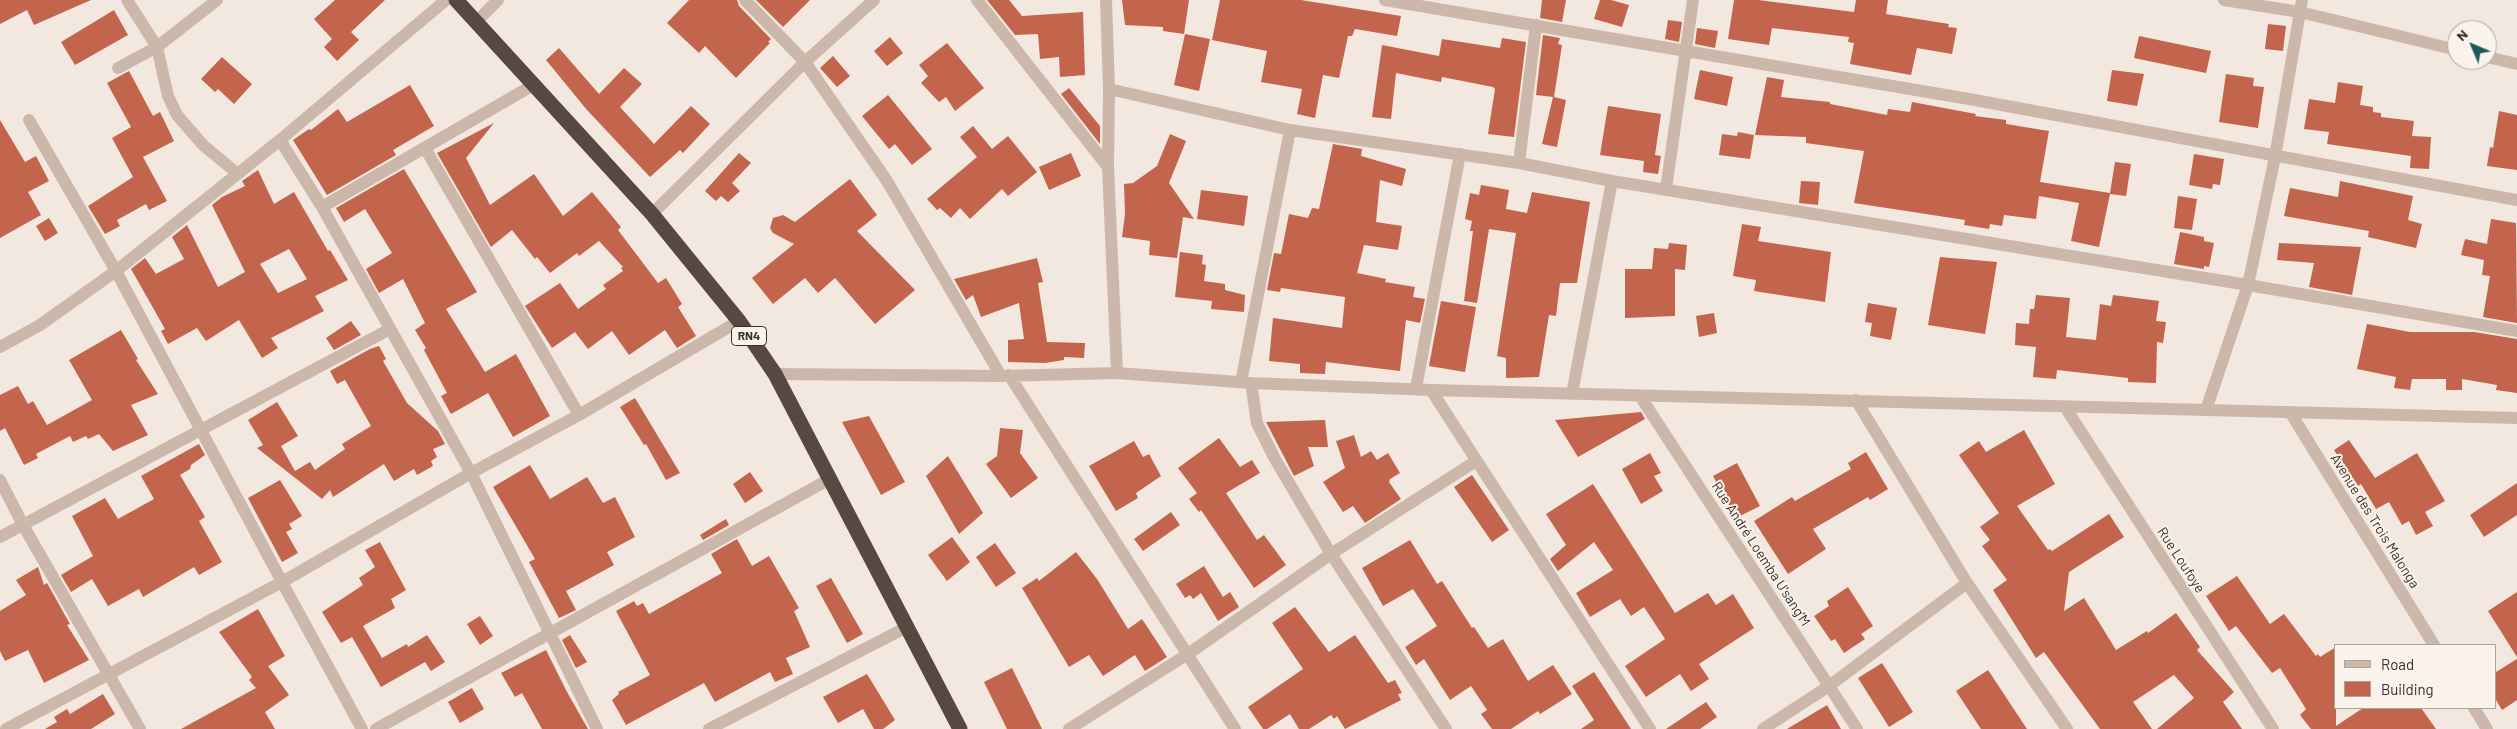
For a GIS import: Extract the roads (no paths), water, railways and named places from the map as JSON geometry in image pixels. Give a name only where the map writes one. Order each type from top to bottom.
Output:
[{"type":"highway","name":"RN4","points":[[456,0],[535,84],[652,214],[739,321],[775,374],[828,480],[960,729]]},
{"type":"street","points":[[127,0],[157,48],[168,96],[177,115],[203,145],[238,174]]},
{"type":"street","points":[[118,68],[157,48],[217,0]]},
{"type":"street","points":[[0,346],[40,325],[116,271],[280,140],[446,0]]},
{"type":"street","points":[[476,22],[498,0]]},
{"type":"street","points":[[745,0],[805,62],[887,181],[1005,376],[1188,654],[1235,729]]},
{"type":"street","points":[[652,214],[805,62],[874,0]]},
{"type":"street","points":[[977,0],[1108,167]]},
{"type":"street","points":[[1106,0],[1109,89],[1108,167],[1117,373]]},
{"type":"street","points":[[1386,0],[1969,99],[2275,157],[2517,200]]},
{"type":"street","points":[[1666,189],[1684,52],[1693,0]]},
{"type":"street","points":[[2224,0],[2301,6],[2447,47]]},
{"type":"street","points":[[2206,410],[2248,285],[2275,157],[2301,6]]},
{"type":"street","points":[[1519,163],[1536,25]]},
{"type":"street","points":[[2497,59],[2517,64]]},
{"type":"street","points":[[322,207],[535,84]]},
{"type":"street","points":[[1109,89],[1290,130],[1519,163],[1612,181],[2517,331]]},
{"type":"street","points":[[29,120],[116,271],[362,729]]},
{"type":"street","points":[[1290,130],[1246,383],[1257,423],[1331,554],[1446,729]]},
{"type":"street","points":[[280,140],[322,207],[472,473],[597,729]]},
{"type":"street","points":[[425,148],[579,415]]},
{"type":"street","points":[[1416,388],[1460,154]]},
{"type":"street","points":[[1572,394],[1612,181]]},
{"type":"street","points":[[6,729],[282,582],[472,473],[579,415],[739,321]]},
{"type":"street","points":[[0,537],[390,329]]},
{"type":"street","points":[[775,374],[1005,376],[1117,373],[1246,383],[1431,390],[2514,418],[2517,429]]},
{"type":"street","points":[[1431,390],[1650,729]]},
{"type":"street","name":"Rue André Loemba U'sang'M","points":[[1640,396],[1858,729]]},
{"type":"street","points":[[1856,400],[1966,583],[2067,729]]},
{"type":"street","name":"Rue Loufoye","points":[[2065,407],[2273,729]]},
{"type":"street","name":"Avenue des Trois Malonga","points":[[2290,412],[2433,644]]},
{"type":"street","points":[[1069,729],[1188,654],[1331,554],[1476,461]]},
{"type":"street","points":[[0,480],[23,525],[140,729]]},
{"type":"street","points":[[376,729],[828,480]]},
{"type":"street","points":[[1763,729],[1829,686],[1966,583]]},
{"type":"street","points":[[709,729],[907,627]]},
{"type":"street","points":[[2475,709],[2487,729]]}]
